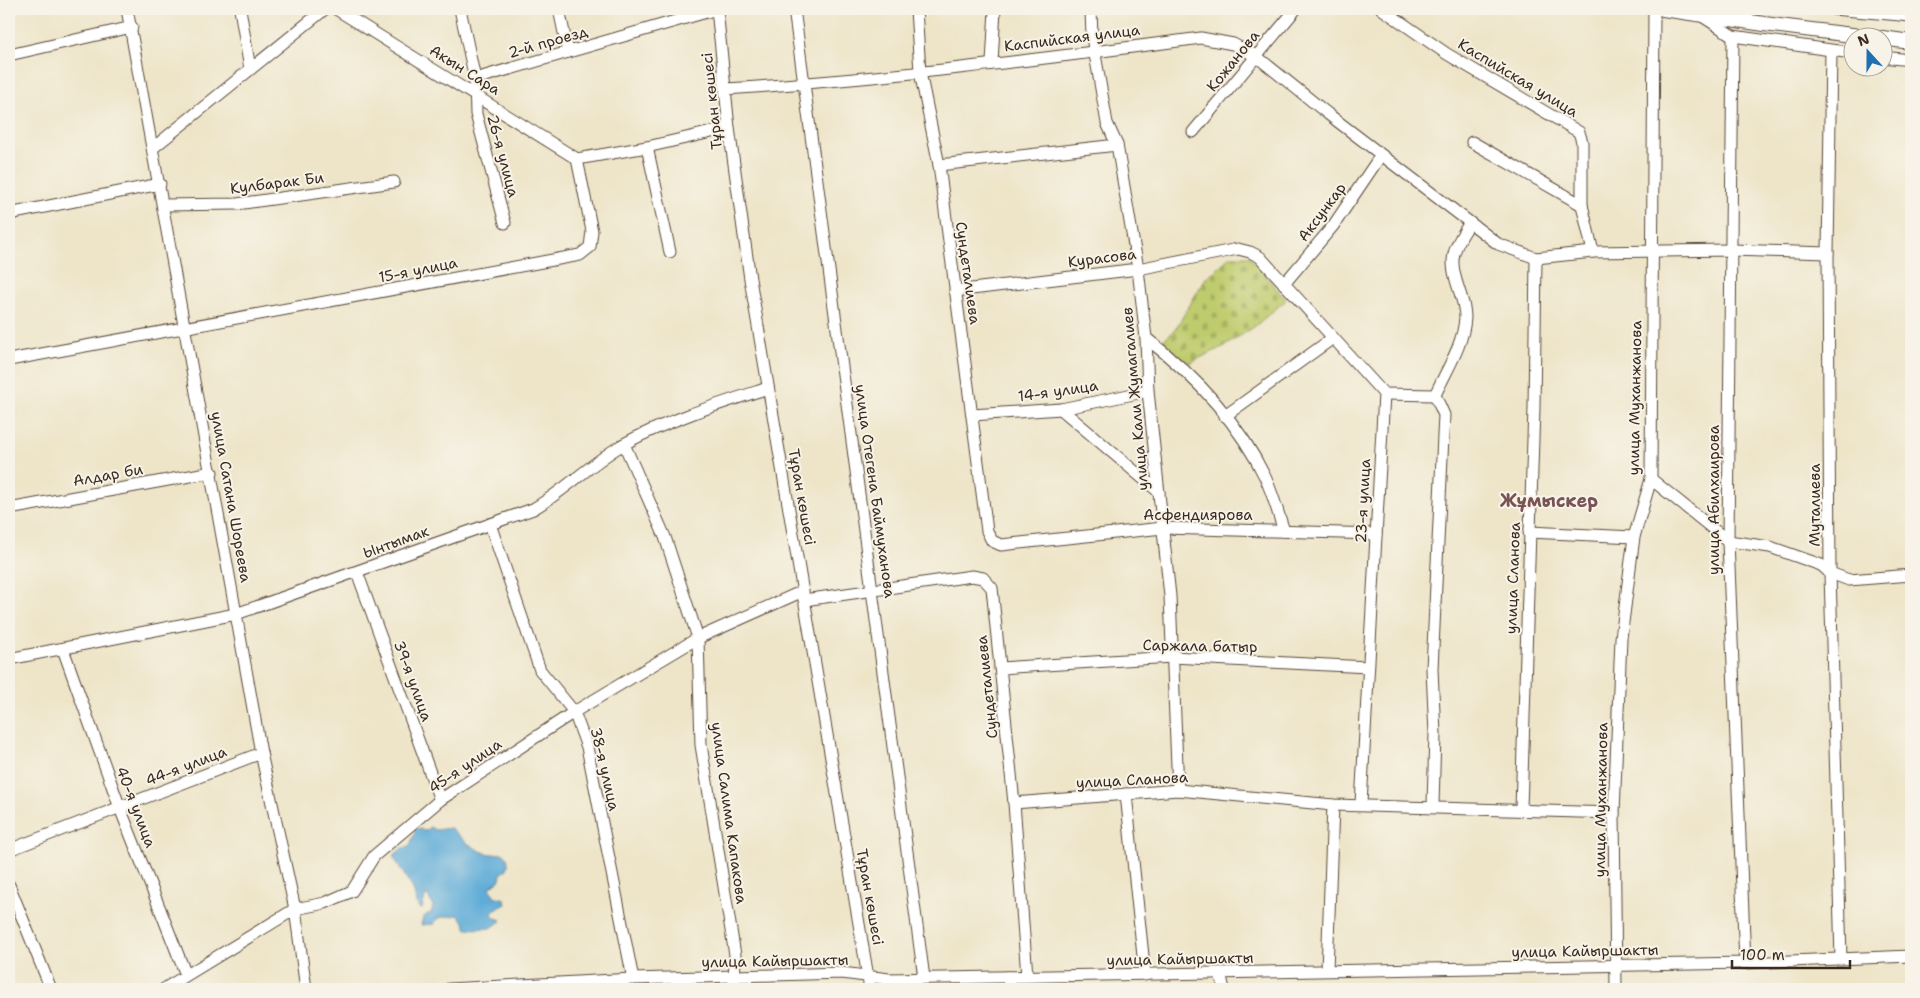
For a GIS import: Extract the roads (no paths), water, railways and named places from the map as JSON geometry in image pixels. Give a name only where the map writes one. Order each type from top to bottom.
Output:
[{"type":"main road","points":[[1663,9],[1700,12],[1764,24],[1842,34]]},
{"type":"main road","points":[[1892,39],[1911,42]]},
{"type":"street","name":"улица Сатана Шореева","points":[[128,9],[261,753],[295,909],[306,989]]},
{"type":"street","points":[[240,9],[250,69]]},
{"type":"street","points":[[154,148],[325,9]]},
{"type":"street","name":"Акын Сара","points":[[336,9],[474,93],[577,159]]},
{"type":"street","name":"26-я улица","points":[[460,9],[475,79],[476,114],[505,223]]},
{"type":"street","points":[[559,9],[568,52]]},
{"type":"street","name":"2-й проезд","points":[[475,79],[717,9]]},
{"type":"street","name":"Тұран көшесі","points":[[717,9],[729,128],[768,388],[870,989]]},
{"type":"street","name":"улица Отегена Баймуханова","points":[[794,9],[874,590],[924,978]]},
{"type":"street","name":"Сундеталиева","points":[[916,9],[920,72],[939,165],[987,531],[992,542]]},
{"type":"street","points":[[992,63],[995,9]]},
{"type":"street","name":"улица Кали Жумагалиев","points":[[1091,9],[1092,37],[1107,123],[1117,146],[1138,269],[1146,338],[1148,391],[1170,596],[1178,790]]},
{"type":"street","name":"Кожанова","points":[[1193,132],[1296,9]]},
{"type":"street","name":"Каспийская улица","points":[[1382,9],[1447,54],[1579,132],[1582,142],[1582,205],[1592,252]]},
{"type":"street","name":"улица Муханжанова","points":[[1616,989],[1614,965],[1614,813],[1621,638],[1634,537],[1651,479],[1654,9]]},
{"type":"street","points":[[1700,12],[1721,9]]},
{"type":"street","points":[[1833,9],[1911,16]]},
{"type":"street","points":[[1700,12],[1733,36],[1842,52]]},
{"type":"street","points":[[9,55],[132,28]]},
{"type":"street","name":"улица Абилхаирова","points":[[1733,36],[1728,541],[1745,963]]},
{"type":"street","name":"Каспийская улица","points":[[725,90],[920,72],[1201,38],[1233,44],[1256,56],[1498,244],[1536,258],[1592,252],[1732,250],[1828,253]]},
{"type":"street","name":"Муталиева","points":[[1831,51],[1828,253],[1830,574],[1841,959]]},
{"type":"street","points":[[1892,58],[1911,60]]},
{"type":"street","points":[[577,159],[646,147],[729,128]]},
{"type":"street","points":[[1472,142],[1582,205]]},
{"type":"street","points":[[939,165],[1117,146]]},
{"type":"street","points":[[646,147],[670,252]]},
{"type":"street","name":"Аксункар","points":[[1284,284],[1333,226],[1381,155]]},
{"type":"street","name":"15-я улица","points":[[9,360],[580,255],[590,247],[592,231],[577,159]]},
{"type":"street","name":"Кулбарак Би","points":[[164,205],[237,204],[394,182]]},
{"type":"street","points":[[9,214],[160,184]]},
{"type":"street","points":[[1435,395],[1455,354],[1465,318],[1463,300],[1454,274],[1452,259],[1470,223]]},
{"type":"street","name":"Курасова","points":[[955,291],[1138,269],[1238,250],[1250,252],[1260,257],[1284,284]]},
{"type":"street","name":"улица Сланова","points":[[1521,809],[1536,258]]},
{"type":"street","points":[[1284,284],[1384,394],[1435,395]]},
{"type":"street","points":[[1146,338],[1196,380],[1242,436],[1265,478],[1284,531]]},
{"type":"street","points":[[1226,416],[1333,338]]},
{"type":"street","name":"Ынтымак","points":[[9,659],[236,614],[357,572],[533,509],[556,496],[594,463],[624,444],[695,413],[768,388]]},
{"type":"street","name":"14-я улица","points":[[972,415],[1060,409],[1148,391]]},
{"type":"street","name":"23-я улица","points":[[1361,804],[1384,394]]},
{"type":"street","points":[[1433,806],[1436,734],[1432,669],[1444,415],[1435,395]]},
{"type":"street","points":[[1060,409],[1159,492]]},
{"type":"street","name":"улица Салима Капакова","points":[[624,444],[665,537],[698,638],[701,746],[735,955],[734,989]]},
{"type":"street","name":"Алдар би","points":[[9,509],[212,472]]},
{"type":"street","points":[[1651,479],[1728,541],[1770,547],[1821,565],[1830,574],[1849,580],[1911,575]]},
{"type":"street","name":"38-я улица","points":[[490,524],[540,670],[574,712],[587,747],[633,979]]},
{"type":"street","name":"Асфендиярова","points":[[992,542],[1001,545],[1163,528],[1376,534]]},
{"type":"street","points":[[1529,532],[1634,537]]},
{"type":"street","name":"39-я улица","points":[[357,572],[440,800]]},
{"type":"street","name":"Сундеталиева","points":[[804,595],[874,590],[972,576],[983,578],[992,588],[1014,802],[1027,976]]},
{"type":"street","name":"45-я улица","points":[[164,989],[295,909],[324,903],[352,891],[374,856],[440,800],[574,712],[698,638],[804,595]]},
{"type":"street","name":"40-я улица","points":[[63,649],[120,808],[186,975]]},
{"type":"street","name":"Саржала батыр","points":[[1000,668],[1172,657],[1368,667]]},
{"type":"street","name":"44-я улица","points":[[9,850],[261,753]]},
{"type":"street","name":"улица Сланова","points":[[1014,802],[1178,790],[1333,805],[1433,806],[1614,813]]},
{"type":"street","points":[[1126,794],[1145,975]]},
{"type":"street","points":[[1327,970],[1333,805]]},
{"type":"street","points":[[9,885],[51,989]]},
{"type":"street","name":"улица Кайыршакты","points":[[449,989],[633,979],[735,976],[842,974],[868,975],[889,979],[1145,975],[1745,963],[1911,956]]},
{"type":"street","points":[[1220,973],[1224,989]]},
{"type":"street","points":[[1007,977],[1011,989]]},
{"type":"water","points":[[430,827],[435,830],[451,828],[467,843],[480,851],[506,855],[507,868],[501,874],[500,880],[490,887],[494,896],[505,899],[506,904],[494,910],[492,914],[495,918],[502,920],[491,928],[467,929],[463,920],[458,915],[438,918],[434,924],[421,925],[424,917],[431,913],[433,906],[428,896],[425,897],[422,909],[418,907],[413,889],[393,856],[402,848],[409,847],[415,833],[414,828],[426,830]]},
{"type":"district","name":"Жұмыскер","points":[[1549,501]]}]
